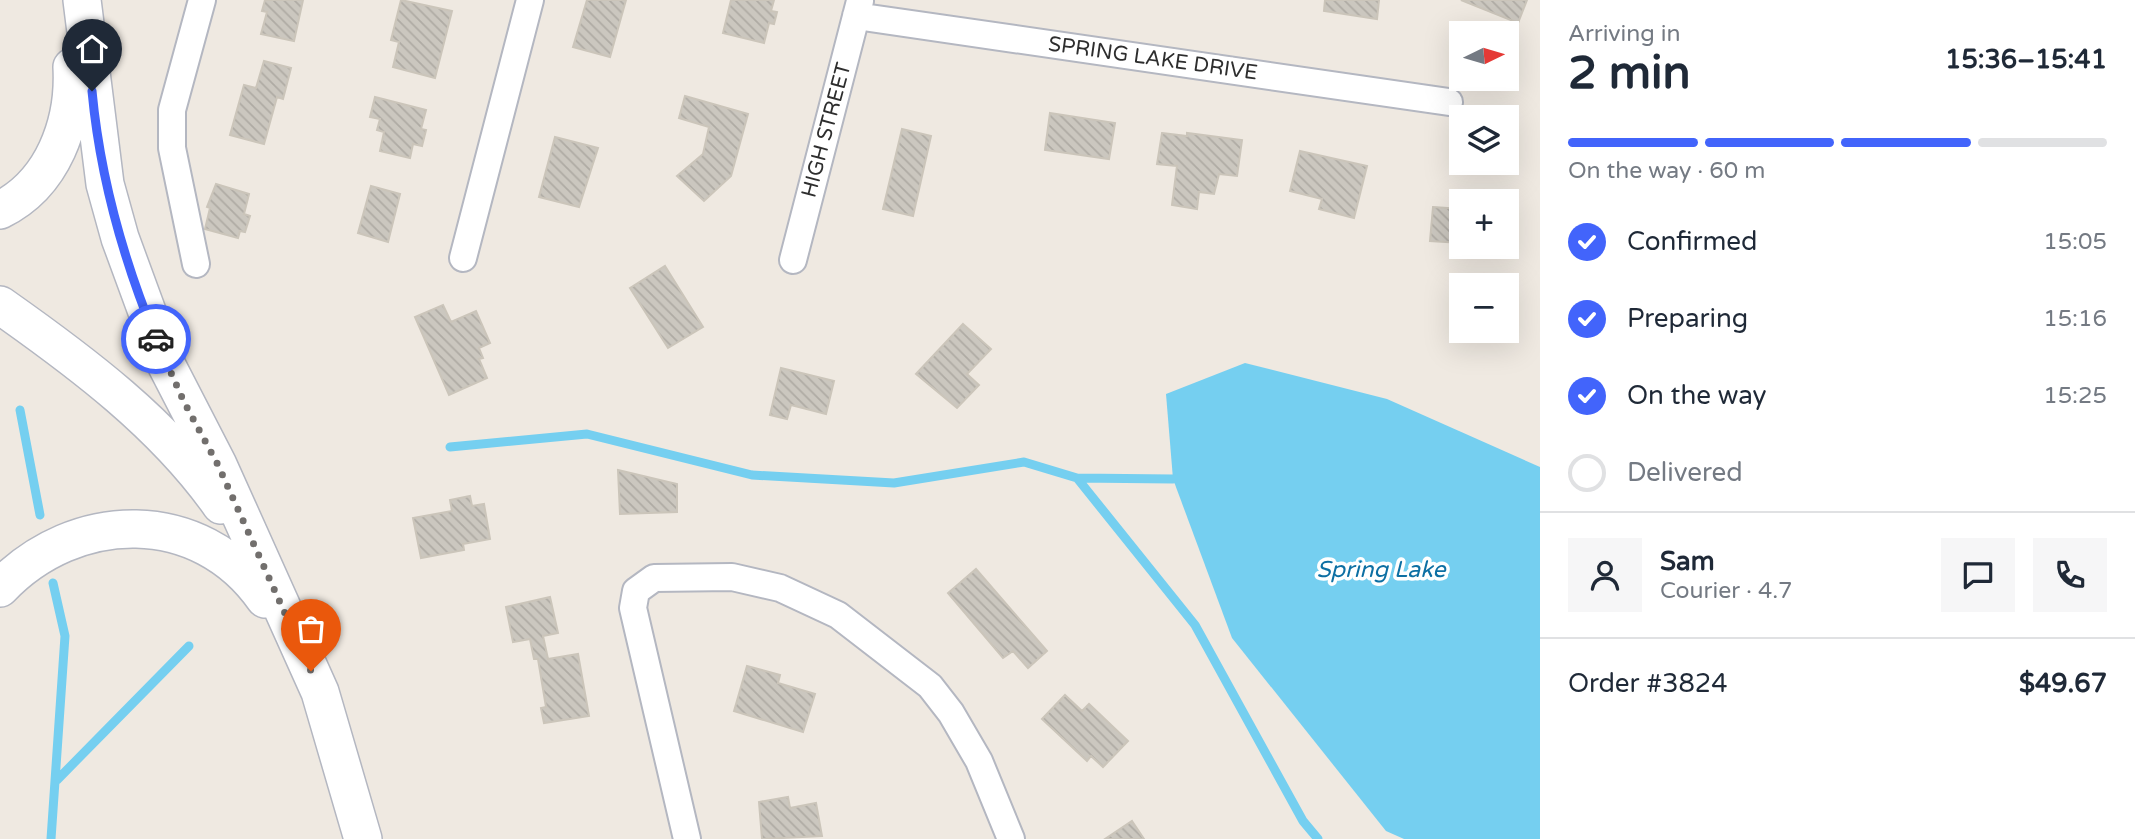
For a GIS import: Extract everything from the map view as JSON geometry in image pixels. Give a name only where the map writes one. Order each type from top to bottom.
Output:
[{"type":"main road","points":[[0,210],[31,188],[47,170],[59,145],[73,87],[72,0]]},
{"type":"main road","points":[[82,0],[105,184],[120,238],[167,366],[218,465],[320,692],[363,839]]},
{"type":"main road","points":[[0,305],[116,393],[163,436],[210,489],[260,561]]},
{"type":"main road","points":[[0,588],[33,557],[82,534],[115,528],[184,537],[205,544],[238,567],[261,593],[301,650]]},
{"type":"street","points":[[196,264],[172,148],[172,110],[202,0]]},
{"type":"street","points":[[463,258],[530,0]]},
{"type":"street","name":"SPRING LAKE DRIVE","points":[[858,8],[1449,102]]},
{"type":"street","name":"HIGH STREET","points":[[793,260],[858,8]]},
{"type":"street","points":[[687,839],[633,608],[636,591],[654,578],[674,575],[732,576],[780,588],[838,615],[930,686],[951,713],[979,761],[1011,839]]},
{"type":"water","name":"Spring Lake","points":[[1245,363],[1387,399],[1540,467],[1540,839],[1404,839],[1386,831],[1232,638],[1173,479],[1166,394]]},
{"type":"building","points":[[265,0],[303,0],[294,41],[261,34],[267,12],[262,11]]},
{"type":"building","points":[[401,0],[452,11],[435,78],[393,67],[399,42],[391,40]]},
{"type":"building","points":[[587,0],[626,0],[610,57],[573,47]]},
{"type":"building","points":[[731,0],[774,0],[771,11],[777,12],[774,24],[769,23],[764,43],[723,33]]},
{"type":"building","points":[[1325,0],[1379,0],[1377,19],[1324,11]]},
{"type":"building","points":[[1461,0],[1527,0],[1519,21]]},
{"type":"building","points":[[264,61],[291,68],[283,99],[277,97],[264,144],[230,135],[244,85],[256,88]]},
{"type":"building","points":[[685,96],[748,114],[731,176],[704,201],[677,176],[703,154],[709,127],[679,118]]},
{"type":"building","points":[[375,97],[426,110],[421,129],[426,130],[422,146],[413,144],[410,158],[380,151],[384,132],[377,130],[380,119],[370,117]]},
{"type":"building","points":[[1050,113],[1115,123],[1109,159],[1045,150]]},
{"type":"building","points":[[902,129],[931,136],[913,216],[883,209]]},
{"type":"building","points":[[1162,133],[1187,136],[1187,133],[1242,140],[1237,176],[1219,174],[1214,194],[1199,192],[1197,209],[1172,205],[1177,166],[1157,164]]},
{"type":"building","points":[[555,137],[598,148],[579,207],[539,197]]},
{"type":"building","points":[[1300,151],[1367,166],[1354,218],[1319,209],[1322,199],[1290,191]]},
{"type":"building","points":[[216,184],[249,194],[244,214],[250,216],[245,232],[240,231],[238,238],[205,229],[210,208],[207,207]]},
{"type":"building","points":[[371,186],[400,194],[388,242],[358,233]]},
{"type":"building","points":[[1433,207],[1449,208],[1449,242],[1430,241]]},
{"type":"building","points":[[665,266],[703,327],[668,348],[630,288]]},
{"type":"building","points":[[443,305],[451,322],[476,311],[490,343],[479,348],[483,358],[479,359],[487,378],[449,395],[415,317]]},
{"type":"building","points":[[963,324],[991,349],[967,374],[979,385],[957,408],[916,374]]},
{"type":"building","points":[[781,368],[834,381],[826,414],[791,405],[787,419],[770,415]]},
{"type":"building","points":[[618,470],[677,484],[677,512],[620,514]]},
{"type":"building","points":[[470,496],[472,506],[484,504],[490,539],[463,544],[464,550],[421,558],[413,518],[452,511],[450,500]]},
{"type":"building","points":[[976,569],[1047,651],[1028,668],[1013,651],[1003,658],[948,593]]},
{"type":"building","points":[[550,597],[558,633],[543,636],[548,659],[578,654],[589,716],[544,723],[541,708],[546,707],[538,659],[534,659],[530,639],[513,642],[506,607]]},
{"type":"building","points":[[747,666],[780,675],[778,683],[815,694],[803,732],[734,711]]},
{"type":"building","points":[[1065,695],[1082,711],[1089,704],[1128,741],[1103,767],[1091,756],[1087,761],[1042,719]]},
{"type":"building","points":[[788,797],[790,808],[816,803],[822,836],[762,839],[759,802]]},
{"type":"building","points":[[1132,821],[1144,839],[1105,839]]},
{"type":"waterway","points":[[20,410],[40,515]]},
{"type":"waterway","points":[[450,447],[587,434],[752,475],[894,483],[1024,462],[1077,478],[1195,625],[1303,821],[1318,839]]},
{"type":"waterway","points":[[1077,478],[1173,479]]},
{"type":"waterway","points":[[51,839],[65,636],[53,583]]},
{"type":"waterway","points":[[57,780],[189,646]]},
{"type":"way so far","points":[[156,339],[184,402],[218,465],[311,671]]},
{"type":"route","points":[[92,91],[105,184],[120,238],[156,339]]}]
